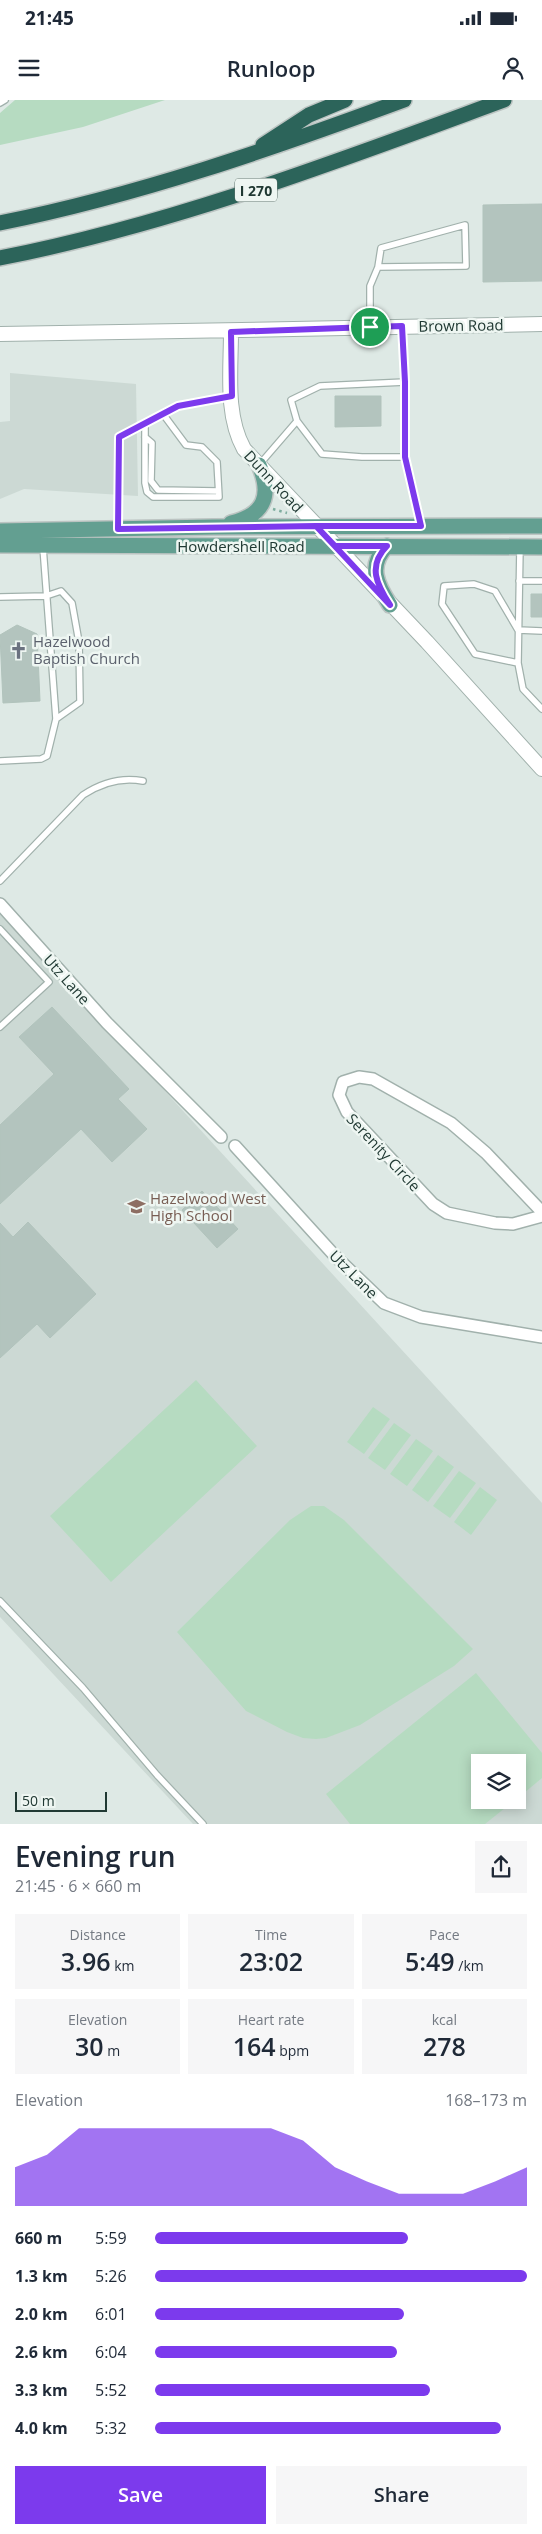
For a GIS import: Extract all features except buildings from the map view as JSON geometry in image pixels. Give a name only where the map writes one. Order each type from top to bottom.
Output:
[{"type":"highway","points":[[245,157],[309,115],[345,100]]},
{"type":"highway","name":"I 270","points":[[0,223],[134,191],[245,157],[404,100]]},
{"type":"highway","name":"I 270","points":[[0,258],[104,235],[224,201],[504,100]]},
{"type":"main road","points":[[213,527],[250,517],[260,508],[264,502],[266,481],[259,465]]},
{"type":"main road","name":"Howdershell Road","points":[[0,531],[316,526],[542,526]]},
{"type":"main road","name":"Howdershell Road","points":[[0,545],[542,547]]},
{"type":"main road","points":[[387,546],[376,563],[375,577],[390,605]]},
{"type":"street","name":"Brown Road","points":[[231,332],[402,326],[542,324]]},
{"type":"street","points":[[0,334],[231,332]]},
{"type":"street","name":"Dunn Road","points":[[231,332],[233,420],[237,437],[244,449],[427,642],[542,769]]},
{"type":"street","name":"Utz Lane","points":[[0,904],[107,1024],[221,1137]]},
{"type":"street","name":"Serenity Circle","points":[[542,1212],[486,1153],[451,1123],[373,1079],[359,1076],[343,1082],[339,1094],[347,1112],[433,1204],[447,1213],[459,1217],[495,1223],[513,1224],[542,1216]]},
{"type":"street","name":"Utz Lane","points":[[235,1146],[348,1269],[384,1303],[421,1317],[542,1337]]},
{"type":"lane","points":[[0,103],[5,100]]},
{"type":"lane","points":[[370,327],[370,286],[378,268],[381,248],[465,225],[466,266],[378,268]]},
{"type":"lane","points":[[402,326],[405,382],[405,457],[421,526]]},
{"type":"lane","points":[[405,382],[320,386],[291,400],[297,421],[322,454],[362,457],[405,457]]},
{"type":"lane","points":[[118,529],[119,437],[178,406],[232,396]]},
{"type":"lane","points":[[145,424],[145,483],[147,492],[153,497],[219,497],[217,462],[202,447],[186,445],[163,414]]},
{"type":"lane","points":[[259,465],[297,421]]},
{"type":"lane","points":[[0,761],[42,759],[46,756],[56,719],[43,544]]},
{"type":"lane","points":[[520,547],[518,663],[523,689],[542,709]]},
{"type":"lane","points":[[520,581],[542,581]]},
{"type":"lane","points":[[518,630],[495,591],[474,584],[444,586],[442,604],[475,654],[518,663]]},
{"type":"lane","points":[[0,597],[46,596],[61,591],[72,603],[79,642],[80,702],[56,719]]},
{"type":"lane","points":[[518,630],[542,630]]},
{"type":"lane","points":[[0,881],[83,794],[94,787],[128,778],[143,781]]},
{"type":"lane","points":[[0,929],[49,982],[0,1027]]},
{"type":"lane","points":[[0,1602],[83,1688],[156,1775],[204,1824]]},
{"type":"path","points":[[272,509],[288,513]]},
{"type":"shaded area","points":[[10,373],[136,384],[138,496],[24,489],[0,499],[0,422],[10,421]]},
{"type":"shaded area","name":"Hazelwood West High School","points":[[0,911],[542,1503],[542,1824],[193,1824],[0,1617]]},
{"type":"green space","points":[[15,100],[165,100],[83,127],[0,145],[0,113]]},
{"type":"green space","points":[[196,1380],[257,1446],[111,1582],[50,1516]]},
{"type":"green space","points":[[373,1407],[390,1419],[364,1454],[347,1442]]},
{"type":"green space","points":[[394,1423],[411,1435],[385,1470],[368,1458]]},
{"type":"green space","points":[[416,1439],[433,1451],[407,1486],[390,1474]]},
{"type":"green space","points":[[438,1455],[454,1467],[428,1502],[412,1490]]},
{"type":"green space","points":[[459,1471],[476,1483],[450,1518],[433,1506]]},
{"type":"green space","points":[[480,1487],[497,1500],[471,1535],[454,1522]]},
{"type":"green space","points":[[311,1506],[324,1506],[344,1520],[473,1649],[454,1666],[360,1725],[326,1738],[316,1739],[303,1738],[287,1732],[246,1711],[177,1632],[290,1520]]},
{"type":"green space","points":[[476,1673],[542,1753],[542,1778],[526,1791],[526,1754],[471,1754],[471,1809],[504,1809],[485,1824],[350,1824],[326,1794]]},
{"type":"place","name":"Hazelwood Baptish Church","points":[[19,650]]},
{"type":"place","name":"Hazelwood West High School","points":[[136,1207]]},
{"type":"route","points":[[370,327],[231,332],[232,396],[178,406],[119,437],[118,529],[316,526],[335,546],[387,546],[380,552],[374,570],[378,587],[390,605],[316,526],[421,526],[405,457],[405,382],[402,326],[370,327]]}]
